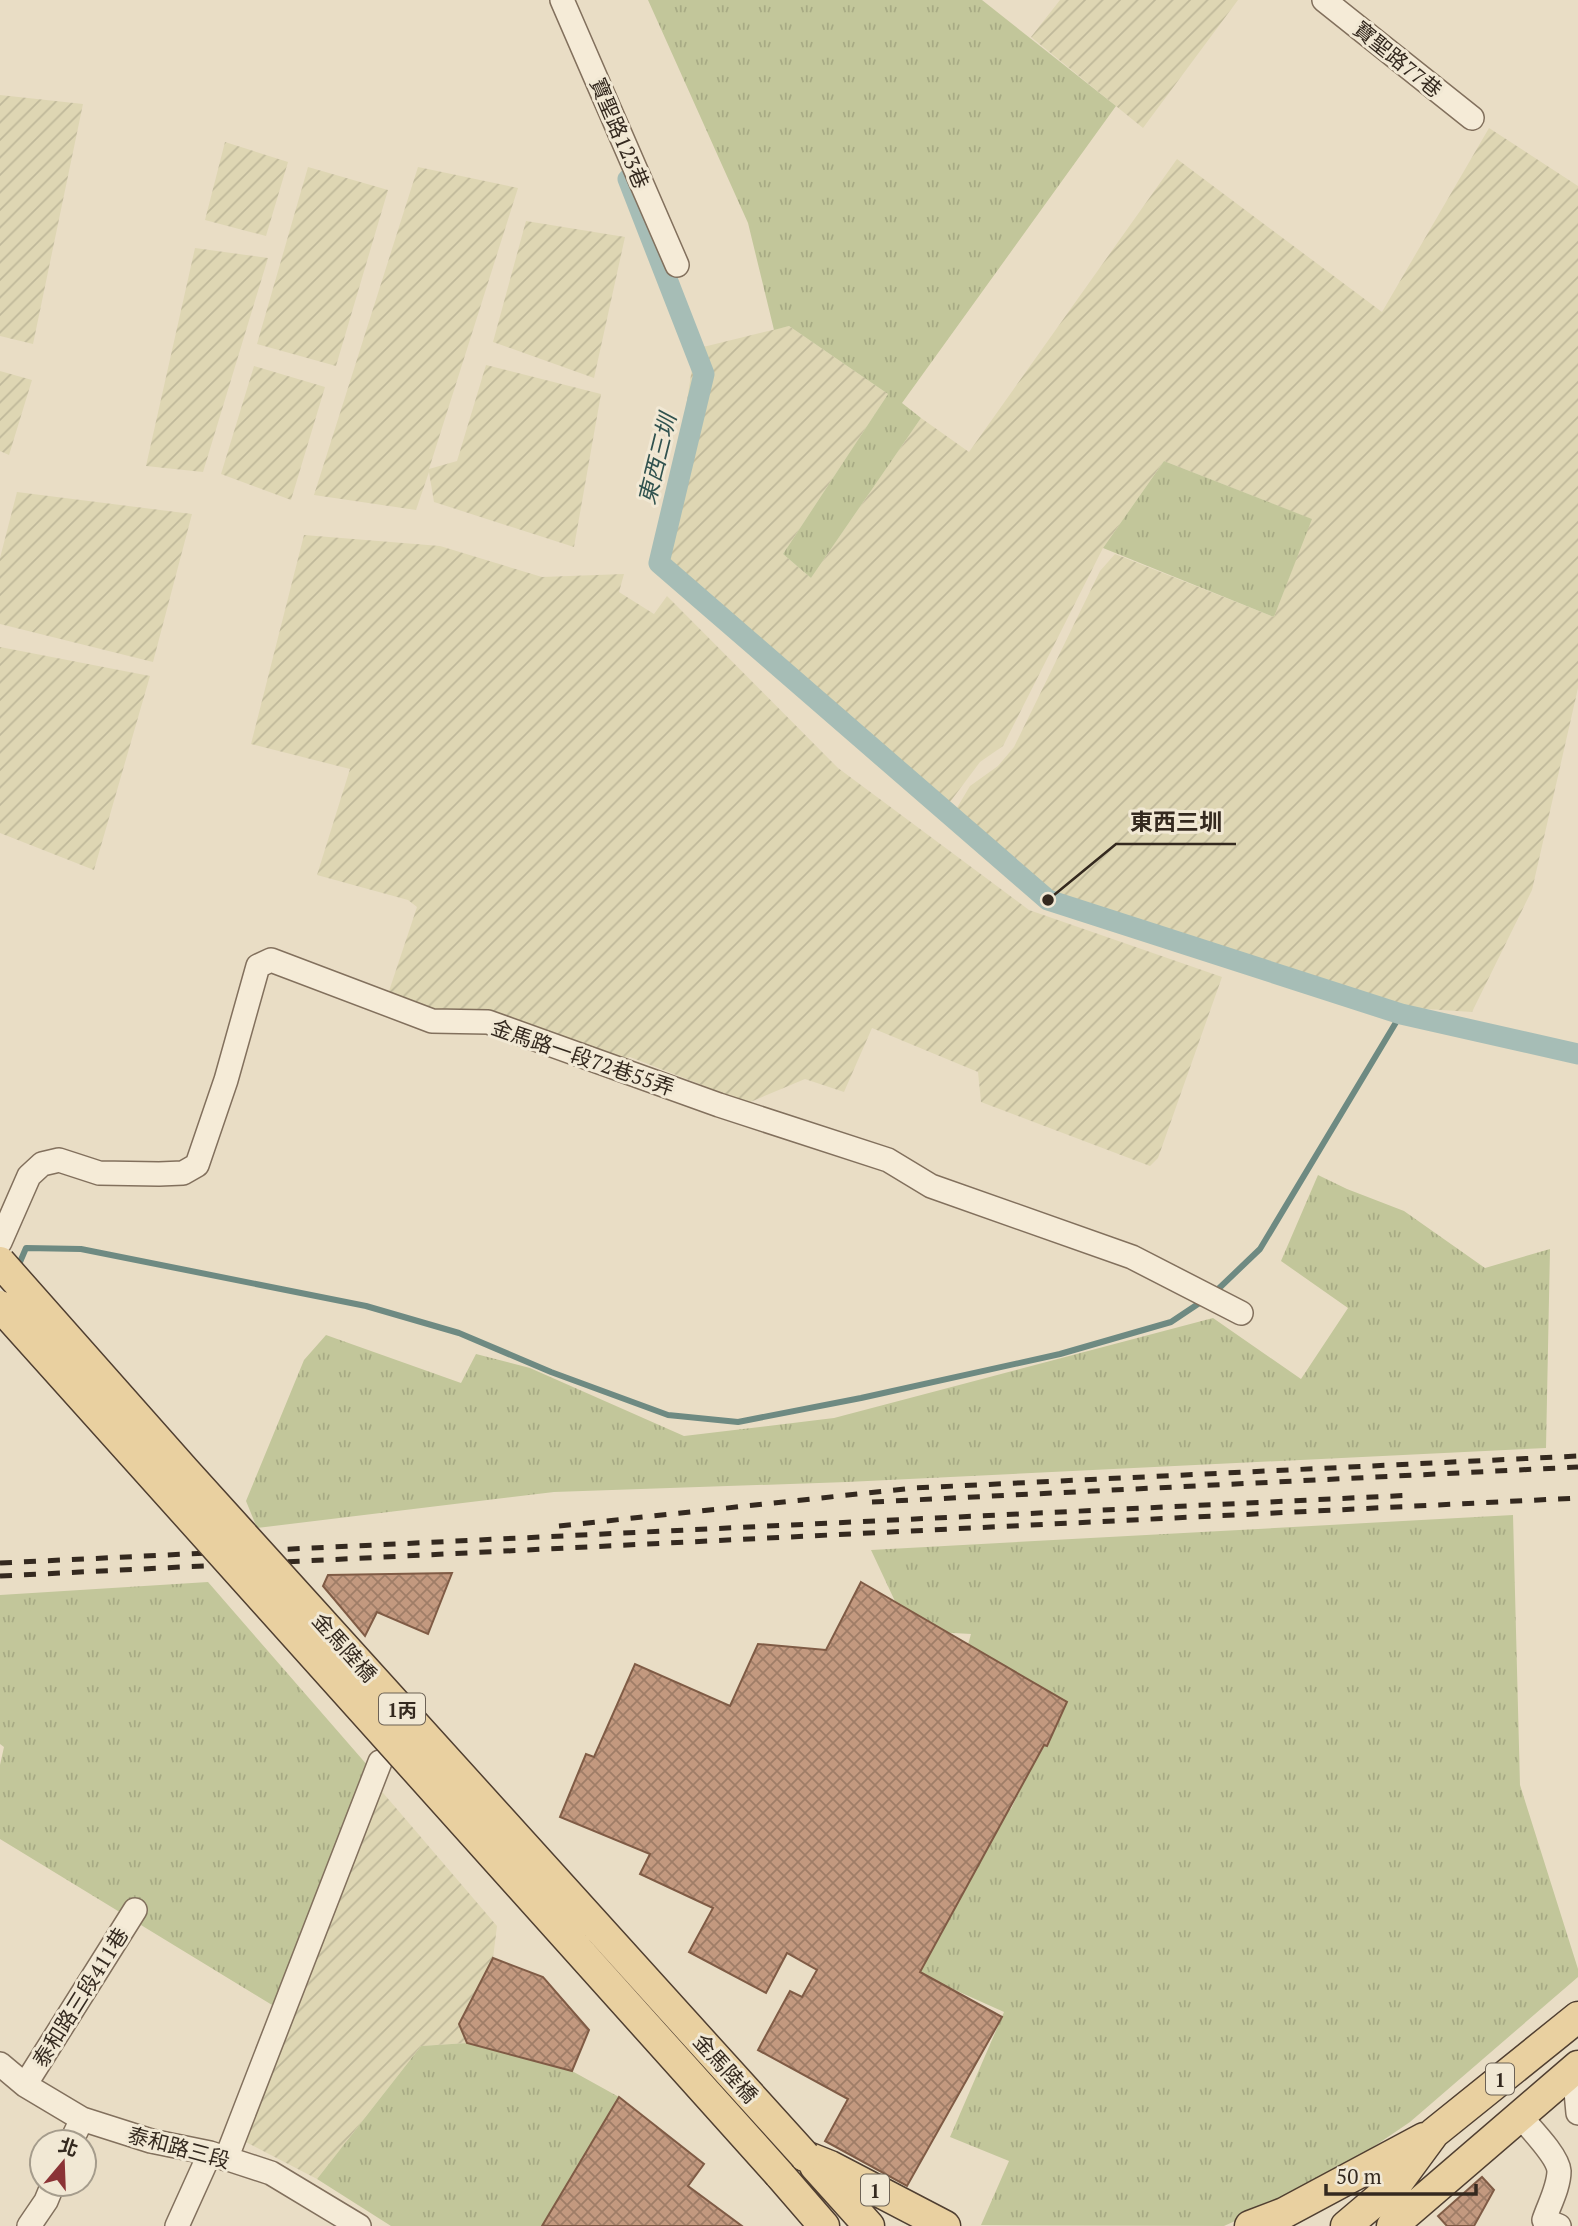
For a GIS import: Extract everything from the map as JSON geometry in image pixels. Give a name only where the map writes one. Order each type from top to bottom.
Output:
[{"type":"main road","name":"金馬陸橋","points":[[1,1242],[194,1481],[805,2156]]},
{"type":"main road","name":"金馬陸橋","points":[[0,1306],[824,2226]]},
{"type":"main road","name":"1","points":[[1250,2226],[1284,2214],[1434,2133],[1564,2029]]},
{"type":"main road","name":"1","points":[[1392,2226],[1577,2070]]},
{"type":"main road","name":"1","points":[[1346,2226],[1398,2182],[1434,2133]]},
{"type":"main road","name":"1丙","points":[[805,2156],[869,2226]]},
{"type":"main road","name":"1","points":[[805,2156],[830,2166],[945,2226]]},
{"type":"street","name":"寶聖路123巷","points":[[562,0],[677,265]]},
{"type":"street","name":"寶聖路77巷","points":[[1324,0],[1472,118]]},
{"type":"street","name":"金馬路一段72巷55弄","points":[[1,1242],[29,1176],[42,1164],[59,1160],[99,1173],[147,1174],[183,1173],[197,1165],[226,1080],[258,966],[271,960],[432,1021],[488,1021],[719,1105],[888,1160],[931,1186],[1132,1257],[1241,1313]]},
{"type":"street","points":[[177,2226],[218,2156],[380,1762]]},
{"type":"street","name":"泰和路三段411巷","points":[[25,2085],[135,1910]]},
{"type":"street","points":[[1564,2029],[1577,2070],[1578,2113]]},
{"type":"street","name":"泰和路三段","points":[[0,2064],[25,2085],[82,2119],[151,2141],[218,2156],[271,2173],[359,2226]]},
{"type":"street","points":[[1520,2116],[1546,2147],[1559,2168],[1557,2184],[1544,2220],[1559,2226]]},
{"type":"street","points":[[78,2128],[82,2119]]},
{"type":"street","points":[[29,2226],[47,2198]]},
{"type":"shaded area","points":[[1060,0],[1238,0],[1143,128],[1031,37]]},
{"type":"shaded area","points":[[0,95],[83,104],[33,344],[0,336]]},
{"type":"shaded area","points":[[1489,128],[1578,186],[1578,688],[1532,890],[1472,1012],[1412,1008],[1223,955],[1040,891],[949,821],[970,786],[998,766],[1014,747],[1100,571],[1115,554],[1274,617],[1311,519],[1164,461],[1103,548],[1003,746],[980,762],[944,810],[875,764],[674,567],[668,557],[665,543],[695,349],[789,326],[888,394],[783,554],[811,578],[921,418],[969,452],[1177,159],[1382,312]]},
{"type":"shaded area","points":[[225,142],[288,162],[266,236],[205,220]]},
{"type":"shaded area","points":[[308,167],[388,190],[336,366],[257,344]]},
{"type":"shaded area","points":[[418,167],[518,188],[429,469],[457,461],[486,365],[601,394],[574,547],[434,502],[429,472],[416,510],[314,495]]},
{"type":"shaded area","points":[[526,221],[625,237],[594,378],[493,342]]},
{"type":"shaded area","points":[[195,248],[268,258],[203,472],[146,466]]},
{"type":"shaded area","points":[[254,366],[325,387],[291,500],[221,474]]},
{"type":"shaded area","points":[[0,371],[32,380],[9,455],[0,451]]},
{"type":"shaded area","points":[[17,492],[192,514],[153,662],[0,624],[0,558]]},
{"type":"shaded area","points":[[304,535],[440,546],[542,577],[624,574],[619,592],[654,614],[667,596],[838,768],[1029,910],[1222,977],[1158,1158],[1150,1166],[981,1102],[978,1072],[872,1028],[844,1092],[805,1079],[748,1103],[630,1057],[614,1061],[440,1016],[388,994],[417,907],[408,900],[317,875],[350,769],[251,744]]},
{"type":"shaded area","points":[[0,647],[150,676],[94,870],[0,833]]},
{"type":"shaded area","points":[[378,1787],[497,1926],[493,1958],[459,2024],[467,2043],[421,2046],[317,2179],[242,2140]]},
{"type":"green space","points":[[648,0],[982,0],[1116,106],[902,403],[921,418],[811,578],[783,554],[888,394],[789,326],[774,330],[748,223]]},
{"type":"green space","points":[[1164,461],[1312,519],[1274,617],[1103,548]]},
{"type":"green space","points":[[1318,1175],[1404,1211],[1485,1268],[1550,1249],[1546,1448],[847,1482],[554,1492],[257,1528],[246,1501],[304,1360],[326,1335],[461,1383],[476,1354],[530,1368],[684,1436],[834,1418],[1213,1318],[1301,1379],[1348,1308],[1281,1261]]},
{"type":"green space","points":[[1513,1515],[1520,1785],[1578,1969],[1578,1977],[1410,2122],[1320,2183],[1224,2226],[981,2225],[1009,2161],[950,2137],[1004,2012],[906,1968],[987,1813],[1011,1809],[1050,1727],[967,1648],[971,1634],[935,1632],[901,1614],[871,1550]]},
{"type":"green space","points":[[208,1582],[368,1766],[277,2008],[0,1839],[0,1765],[4,1747],[0,1744],[0,1595]]},
{"type":"green space","points":[[467,2043],[572,2071],[619,2097],[542,2226],[391,2226],[317,2179],[421,2046]]},
{"type":"building","points":[[452,1573],[428,1634],[377,1612],[365,1636],[323,1586],[328,1575]]},
{"type":"building","points":[[861,1582],[1067,1702],[1047,1746],[1044,1745],[920,1972],[1002,2017],[907,2186],[825,2141],[848,2099],[758,2050],[790,1991],[802,1997],[817,1970],[787,1953],[766,1993],[689,1952],[713,1908],[640,1874],[650,1854],[560,1817],[586,1754],[594,1757],[635,1664],[730,1706],[758,1644],[826,1650]]},
{"type":"building","points":[[493,1958],[543,1977],[589,2030],[572,2071],[467,2043],[459,2024]]},
{"type":"building","points":[[619,2097],[704,2164],[688,2186],[742,2226],[542,2226]]},
{"type":"building","points":[[1482,2177],[1494,2190],[1474,2226],[1447,2226],[1438,2216]]},
{"type":"waterway","name":"東西三圳","points":[[628,179],[704,374],[659,563],[1048,900],[1401,1014],[1578,1054]]},
{"type":"waterway","points":[[1213,1294],[1260,1249],[1401,1014]]},
{"type":"waterway","points":[[17,1269],[26,1248],[81,1249],[366,1306],[459,1333],[551,1372],[668,1415],[738,1422],[1060,1354],[1171,1322],[1204,1300]]},
{"type":"railway","points":[[559,1526],[914,1488],[1578,1456]]},
{"type":"railway","points":[[872,1502],[1578,1467]]},
{"type":"railway","points":[[0,1563],[1414,1495]]},
{"type":"railway","points":[[0,1576],[1578,1498]]},
{"type":"place","name":"東西三圳","points":[[1048,900]]}]
